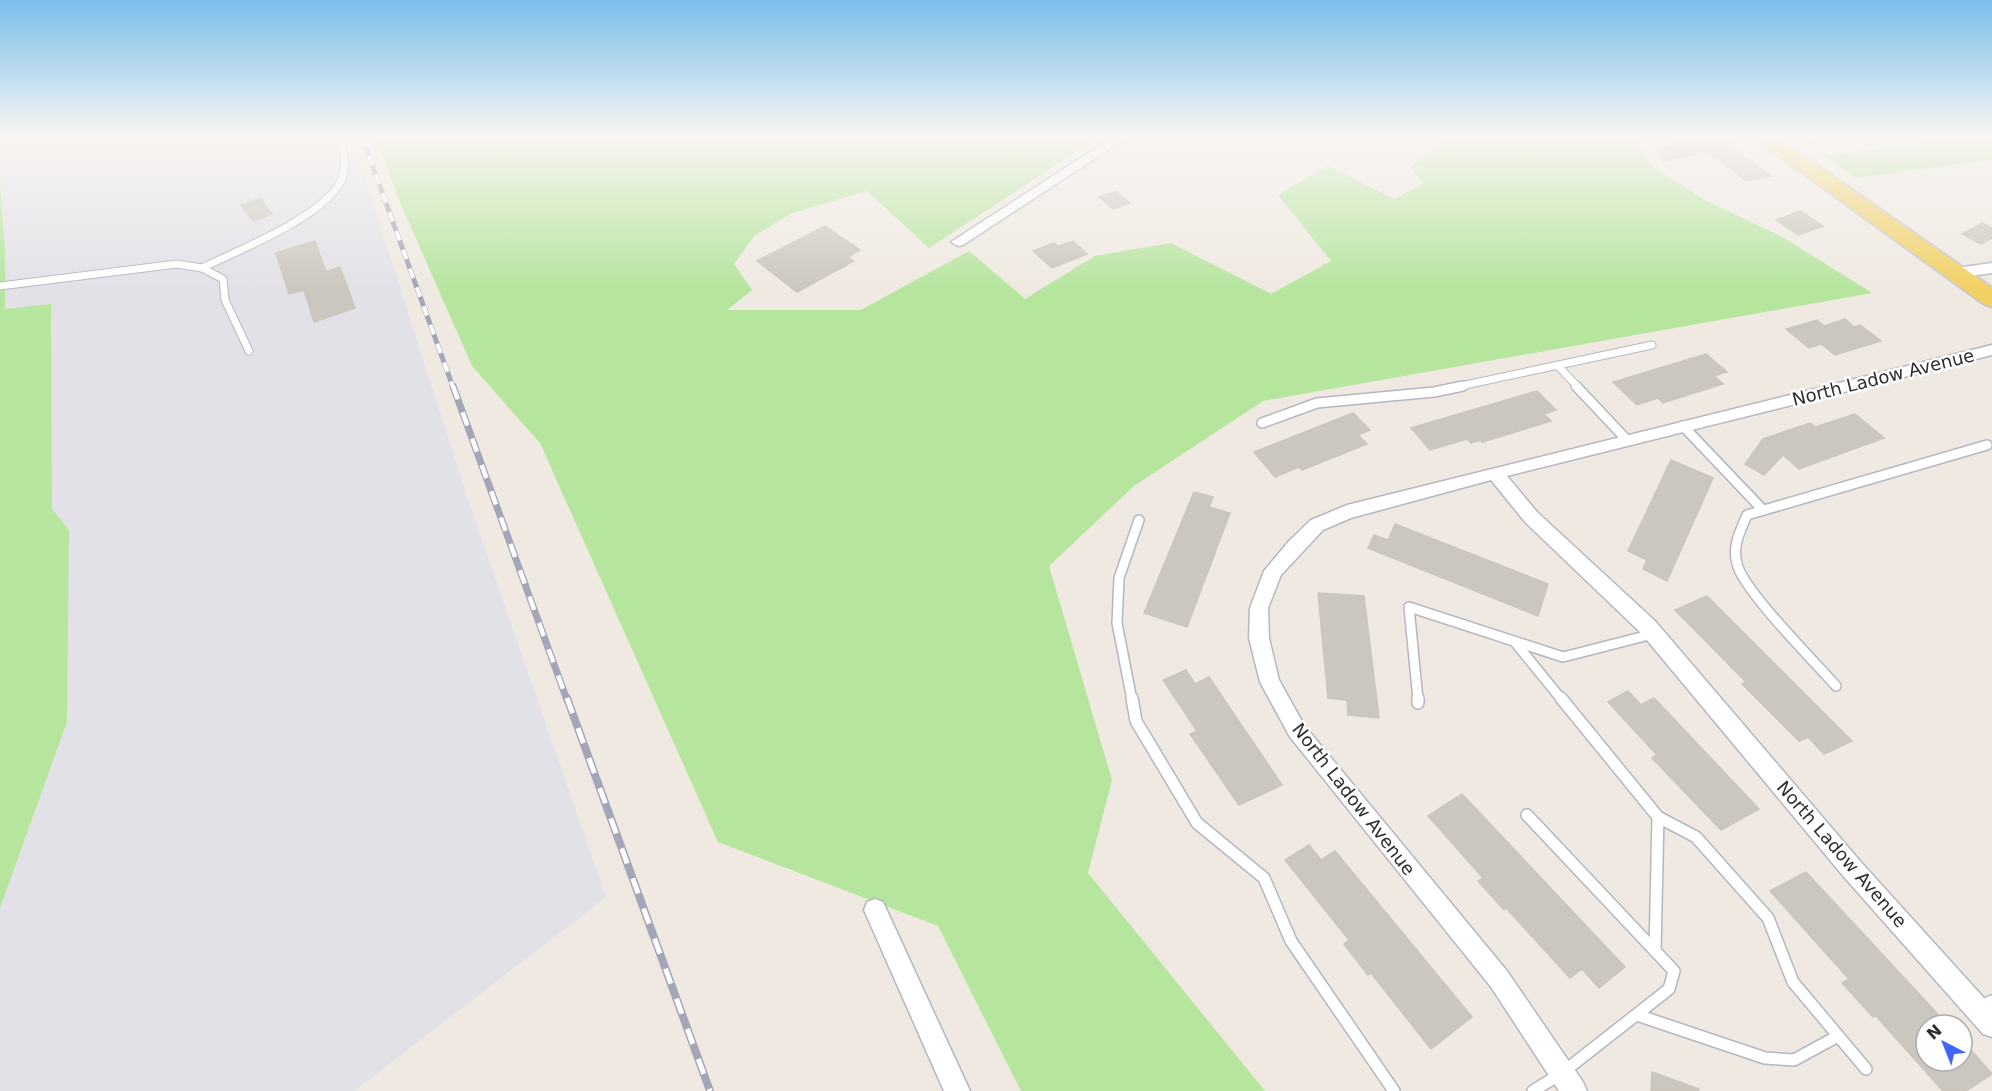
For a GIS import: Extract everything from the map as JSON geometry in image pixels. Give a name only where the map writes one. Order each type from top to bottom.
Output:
[{"type":"main road","points":[[1835,188],[1992,299]]},
{"type":"street","points":[[958,242],[1042,188]]},
{"type":"street","points":[[1956,273],[1992,268]]},
{"type":"street","name":"North Ladow Avenue","points":[[1574,1091],[1499,979],[1297,730],[1270,682],[1259,638],[1258,608],[1273,571],[1317,525],[1347,512],[1992,350]]},
{"type":"street","name":"North Ladow Avenue","points":[[1495,473],[1531,517],[1654,633],[1852,869],[1985,1005],[1992,1025]]},
{"type":"street","points":[[875,910],[957,1091]]},
{"type":"lane","points":[[202,267],[292,222],[327,199],[337,188]]},
{"type":"lane","points":[[0,286],[177,264],[202,267],[222,279],[225,300],[249,351]]},
{"type":"lane","points":[[1262,423],[1317,403],[1434,392],[1653,345]]},
{"type":"lane","points":[[1558,366],[1627,440]]},
{"type":"lane","points":[[1683,426],[1763,510]]},
{"type":"lane","points":[[1836,686],[1749,587],[1737,565],[1735,543],[1747,515],[1987,445]]},
{"type":"lane","points":[[1139,520],[1119,578],[1117,623],[1137,721],[1197,823],[1264,878],[1291,941],[1394,1091]]},
{"type":"lane","points":[[1418,703],[1408,607],[1563,657],[1654,633]]},
{"type":"lane","points":[[1514,641],[1658,817],[1696,837],[1768,918],[1793,982],[1866,1069]]},
{"type":"lane","points":[[1527,815],[1674,971],[1669,989],[1562,1073],[1533,1091]]},
{"type":"lane","points":[[1655,951],[1658,817]]},
{"type":"lane","points":[[1636,1015],[1766,1058],[1794,1060],[1838,1036]]},
{"type":"shaded area","points":[[1,188],[368,188],[467,497],[606,897],[354,1091],[0,1091],[0,908],[67,722],[52,509],[51,305],[5,309]]},
{"type":"green space","points":[[1,188],[5,251],[5,309],[51,304],[52,509],[69,530],[67,722],[0,908]]},
{"type":"green space","points":[[395,188],[1021,188],[929,248],[867,191],[792,213],[754,236],[734,264],[752,290],[727,310],[861,310],[969,251],[1025,299],[1095,256],[1171,243],[1271,294],[1331,261],[1278,195],[1290,188],[1372,188],[1394,199],[1415,188],[1685,188],[1703,199],[1784,238],[1872,293],[1263,401],[1134,486],[1049,566],[1112,780],[1088,873],[1265,1091],[1021,1091],[938,926],[718,842],[540,443],[472,366]]},
{"type":"building","points":[[1116,191],[1130,203],[1113,209],[1099,197]]},
{"type":"building","points":[[260,198],[272,214],[253,221],[241,205]]},
{"type":"building","points":[[1800,211],[1823,226],[1798,235],[1776,220]]},
{"type":"building","points":[[1982,223],[1992,228],[1992,238],[1981,244],[1962,234]]},
{"type":"building","points":[[825,226],[860,250],[848,257],[854,261],[797,292],[757,261]]},
{"type":"building","points":[[315,241],[326,272],[340,267],[355,308],[314,322],[304,290],[289,294],[276,253]]},
{"type":"building","points":[[1073,241],[1087,254],[1052,268],[1033,251],[1054,243],[1058,246]]},
{"type":"building","points":[[1845,319],[1854,327],[1860,325],[1881,341],[1835,355],[1821,344],[1809,348],[1786,329],[1817,320],[1824,326]]},
{"type":"building","points":[[1706,354],[1727,372],[1714,376],[1723,384],[1663,403],[1658,398],[1637,405],[1613,382]]},
{"type":"building","points":[[1537,391],[1556,410],[1544,414],[1551,421],[1482,442],[1481,440],[1471,443],[1467,439],[1430,450],[1411,428]]},
{"type":"building","points":[[1353,413],[1370,430],[1358,435],[1367,444],[1302,470],[1299,467],[1275,477],[1254,452]]},
{"type":"building","points":[[1855,414],[1884,438],[1799,469],[1783,455],[1764,475],[1745,464],[1763,439],[1810,423],[1815,427]]},
{"type":"building","points":[[1671,460],[1713,478],[1667,581],[1643,569],[1647,560],[1628,551]]},
{"type":"building","points":[[1194,492],[1213,497],[1209,507],[1230,513],[1187,627],[1144,613]]},
{"type":"building","points":[[1395,524],[1548,584],[1538,616],[1368,548],[1374,535],[1388,540]]},
{"type":"building","points":[[1318,593],[1364,596],[1379,718],[1348,715],[1347,700],[1328,698]]},
{"type":"building","points":[[1707,596],[1852,741],[1824,754],[1808,737],[1799,741],[1742,684],[1746,682],[1675,610]]},
{"type":"building","points":[[1186,670],[1195,684],[1209,677],[1282,785],[1239,805],[1190,734],[1197,731],[1163,680]]},
{"type":"building","points":[[1628,691],[1641,705],[1654,698],[1759,809],[1721,830],[1652,758],[1657,755],[1608,702]]},
{"type":"building","points":[[1462,794],[1625,967],[1599,988],[1582,969],[1570,978],[1506,908],[1504,910],[1478,881],[1483,878],[1428,816]]},
{"type":"building","points":[[1309,845],[1321,860],[1335,851],[1472,1017],[1431,1049],[1371,973],[1368,975],[1344,944],[1349,940],[1285,860]]},
{"type":"building","points":[[1806,872],[1937,1013],[1914,1013],[1914,1059],[1876,1016],[1873,1017],[1842,983],[1849,979],[1770,891]]},
{"type":"building","points":[[1974,1054],[1992,1074],[1966,1091],[1943,1091],[1927,1073],[1974,1073]]},
{"type":"building","points":[[1652,1072],[1699,1089],[1699,1091],[1651,1091]]},
{"type":"railway","points":[[381,188],[453,387]]},
{"type":"railway","points":[[453,386],[567,700]]},
{"type":"railway","points":[[567,698],[710,1091]]}]
